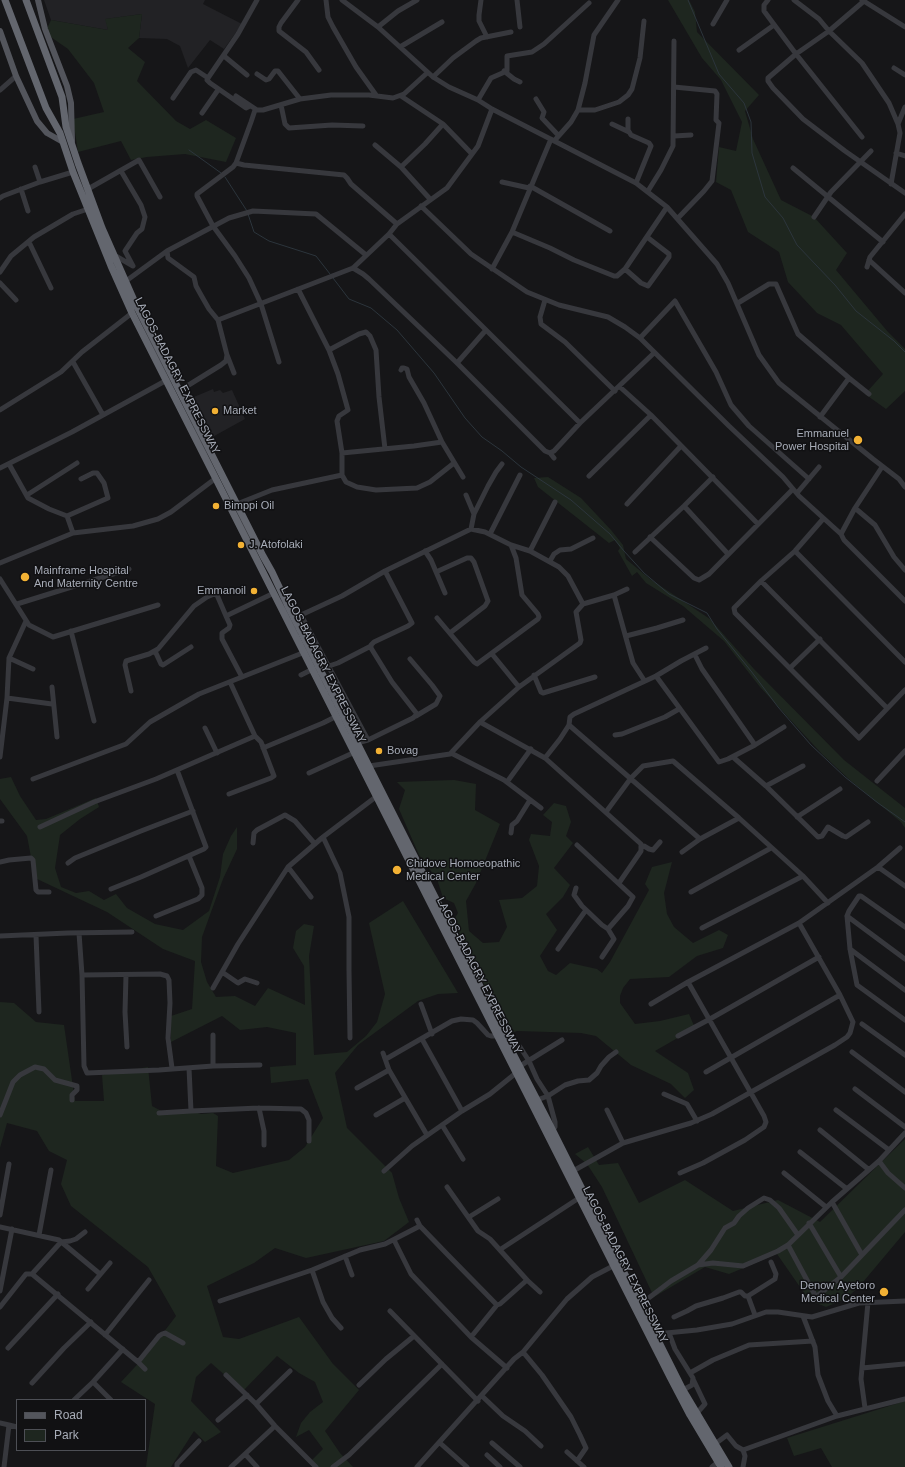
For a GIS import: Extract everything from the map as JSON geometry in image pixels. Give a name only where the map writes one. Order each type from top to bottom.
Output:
[{"type":"highway","name":"LAGOS-BADAGRY EXPRESSWAY","points":[[5,0],[46,108],[63,142],[73,172],[113,271],[132,313],[216,478],[293,616],[337,716],[579,1198],[639,1302],[683,1390],[729,1467]]},
{"type":"highway","name":"LAGOS-BADAGRY EXPRESSWAY","points":[[26,0],[62,97],[66,127],[72,146],[102,228],[136,305],[167,363],[179,391],[263,556],[274,593],[305,652],[315,666],[357,743],[573,1171],[670,1376],[720,1465]]},
{"type":"highway","points":[[160,368],[167,363]]},
{"type":"main road","name":"LAGOS-BADAGRY EXPRESSWAY","points":[[38,0],[45,29],[67,86],[71,103],[72,146]]},
{"type":"main road","points":[[0,31],[16,76],[36,121],[47,133],[63,142]]},
{"type":"street","points":[[208,78],[238,34],[257,0]]},
{"type":"street","points":[[298,0],[281,23],[279,27],[280,31],[306,52],[319,70]]},
{"type":"street","points":[[326,0],[327,11],[333,27],[356,67],[376,95]]},
{"type":"street","points":[[342,0],[378,27],[433,77],[449,87],[478,100],[492,109],[554,138],[636,183],[668,207],[717,264],[738,303],[752,341],[765,365],[779,383],[899,480],[905,487]]},
{"type":"street","points":[[378,27],[398,11],[416,0]]},
{"type":"street","points":[[481,0],[479,21],[487,37]]},
{"type":"street","points":[[517,0],[520,27]]},
{"type":"street","points":[[492,269],[512,232],[529,187],[554,138],[571,122],[578,110],[585,83],[594,35],[618,0]]},
{"type":"street","points":[[713,24],[727,0]]},
{"type":"street","points":[[768,0],[764,5],[764,8],[774,25],[862,137]]},
{"type":"street","points":[[794,0],[819,19],[829,31],[862,63],[889,103],[898,124],[900,133],[890,184]]},
{"type":"street","points":[[905,26],[863,1],[829,31],[796,54],[768,78],[769,84],[804,118],[860,162],[905,193]]},
{"type":"street","points":[[478,100],[491,78],[508,69],[508,56],[528,54],[535,50],[589,3]]},
{"type":"street","points":[[578,110],[595,110],[619,102],[628,95],[632,89],[640,58],[644,21]]},
{"type":"street","points":[[400,47],[442,22]]},
{"type":"street","points":[[739,50],[774,25]]},
{"type":"street","points":[[433,77],[453,58],[476,41],[511,32]]},
{"type":"street","points":[[648,191],[673,146],[674,41]]},
{"type":"street","points":[[224,56],[247,75]]},
{"type":"street","points":[[894,68],[905,75]]},
{"type":"street","points":[[173,98],[193,70],[208,78],[208,82],[218,90],[246,108],[263,110],[300,100],[331,96],[376,95],[389,98],[401,96],[427,72]]},
{"type":"street","points":[[258,74],[266,80],[269,79],[275,70],[278,71],[300,97],[300,100]]},
{"type":"street","points":[[504,71],[520,82]]},
{"type":"street","points":[[0,90],[16,76]]},
{"type":"street","points":[[674,87],[715,90],[717,94],[716,120],[720,123],[712,181],[678,218]]},
{"type":"street","points":[[202,113],[218,90]]},
{"type":"street","points":[[236,96],[252,108]]},
{"type":"street","points":[[401,96],[443,124],[472,154]]},
{"type":"street","points":[[536,99],[544,112],[542,118],[554,138]]},
{"type":"street","points":[[281,105],[285,124],[289,128],[363,126]]},
{"type":"street","points":[[898,124],[905,107]]},
{"type":"street","points":[[252,108],[251,122],[236,163],[197,194],[197,196],[213,226],[249,278],[261,304],[279,362]]},
{"type":"street","points":[[218,320],[353,268],[389,234],[396,224],[447,188],[478,146],[492,109]]},
{"type":"street","points":[[628,119],[629,132]]},
{"type":"street","points":[[401,167],[443,124]]},
{"type":"street","points":[[612,124],[649,143],[651,146],[636,183]]},
{"type":"street","points":[[674,136],[690,135]]},
{"type":"street","points":[[375,145],[401,167],[430,199]]},
{"type":"street","points":[[814,217],[831,192],[871,151]]},
{"type":"street","points":[[896,152],[905,156]]},
{"type":"street","points":[[88,189],[139,160],[160,197]]},
{"type":"street","points":[[236,163],[344,175],[351,184],[396,224]]},
{"type":"street","points":[[35,167],[40,182]]},
{"type":"street","points":[[793,168],[883,242]]},
{"type":"street","points":[[121,171],[141,205],[145,217],[142,229],[137,233],[125,251],[132,266]]},
{"type":"street","points":[[0,198],[40,182],[73,172]]},
{"type":"street","points":[[502,182],[529,187],[610,231]]},
{"type":"street","points":[[21,189],[28,211]]},
{"type":"street","points":[[421,206],[471,254],[527,292],[559,305],[608,317],[640,338],[823,519],[841,534],[844,540],[905,601]]},
{"type":"street","points":[[512,232],[614,276],[621,274],[625,269],[668,207]]},
{"type":"street","points":[[0,272],[11,256],[40,233],[72,214],[88,209]]},
{"type":"street","points":[[126,281],[138,271],[167,252],[229,218],[248,212],[300,212],[316,214],[366,255]]},
{"type":"street","points":[[867,267],[869,260],[905,214]]},
{"type":"street","points":[[389,234],[580,424]]},
{"type":"street","points":[[625,269],[641,283],[648,286],[669,257],[669,254],[647,237]]},
{"type":"street","points":[[28,242],[51,288]]},
{"type":"street","points":[[167,252],[168,258],[193,276],[201,295],[209,309],[218,320],[227,355],[234,373]]},
{"type":"street","points":[[114,255],[138,271]]},
{"type":"street","points":[[869,260],[905,293]]},
{"type":"street","points":[[353,268],[363,274],[457,363],[545,451],[550,453],[554,458]]},
{"type":"street","points":[[0,283],[16,300]]},
{"type":"street","points":[[738,303],[769,284],[776,284],[798,334],[869,394]]},
{"type":"street","points":[[298,289],[329,350],[338,374],[348,410],[337,418],[342,453],[342,475],[346,482],[357,487],[376,490],[417,488],[428,484],[454,463]]},
{"type":"street","points":[[545,300],[540,316],[541,324],[564,342],[615,392]]},
{"type":"street","points":[[640,338],[675,301],[716,372],[731,405],[749,426],[809,479]]},
{"type":"street","points":[[0,410],[61,372],[82,352],[132,313]]},
{"type":"street","points":[[457,363],[486,330]]},
{"type":"street","points":[[329,350],[359,334],[366,332],[370,336],[376,350],[385,449]]},
{"type":"street","points":[[550,453],[554,451],[654,353]]},
{"type":"street","points":[[179,391],[226,362],[227,355]]},
{"type":"street","points":[[73,362],[103,415]]},
{"type":"street","points":[[401,370],[404,368],[407,369],[409,377],[424,403],[442,442],[463,477]]},
{"type":"street","points":[[820,417],[849,378]]},
{"type":"street","points":[[0,468],[72,432],[167,380]]},
{"type":"street","points":[[620,387],[651,415],[758,524]]},
{"type":"street","points":[[588,476],[651,415]]},
{"type":"street","points":[[342,453],[442,442]]},
{"type":"street","points":[[626,504],[681,446]]},
{"type":"street","points":[[27,495],[77,463]]},
{"type":"street","points":[[9,464],[28,498],[67,516],[73,533]]},
{"type":"street","points":[[471,529],[474,514],[496,472],[502,464]]},
{"type":"street","points":[[650,538],[694,578],[699,580],[709,574],[758,524],[809,479],[820,467]]},
{"type":"street","points":[[841,534],[855,508],[882,467]]},
{"type":"street","points":[[67,516],[108,498],[104,483],[97,473],[93,473],[81,479]]},
{"type":"street","points":[[237,504],[272,490],[342,475]]},
{"type":"street","points":[[490,534],[520,475]]},
{"type":"street","points":[[634,552],[713,477]]},
{"type":"street","points":[[0,563],[73,533],[134,526],[158,519],[171,512],[216,478]]},
{"type":"street","points":[[466,495],[474,514]]},
{"type":"street","points":[[530,551],[555,502]]},
{"type":"street","points":[[684,506],[728,554]]},
{"type":"street","points":[[855,508],[875,525],[894,557],[905,570]]},
{"type":"street","points":[[823,519],[795,551],[761,581],[734,608],[735,613],[859,738],[905,690]]},
{"type":"street","points":[[293,616],[301,615],[342,596],[384,571],[471,529],[490,534],[511,545],[530,551],[550,561],[564,571],[583,604]]},
{"type":"street","points":[[550,561],[554,554],[560,550],[571,549],[593,538]]},
{"type":"street","points":[[437,618],[475,663],[478,664],[539,617],[522,596],[515,554],[511,545]]},
{"type":"street","points":[[425,551],[445,593]]},
{"type":"street","points":[[795,551],[905,662]]},
{"type":"street","points":[[436,572],[467,558],[471,558],[474,562],[488,601],[485,606],[450,633]]},
{"type":"street","points":[[17,604],[129,568]]},
{"type":"street","points":[[301,675],[315,666],[327,663],[338,663],[371,646],[374,642],[412,624],[384,571]]},
{"type":"street","points":[[0,579],[32,628],[50,637],[55,637],[158,605]]},
{"type":"street","points":[[761,581],[887,708]]},
{"type":"street","points":[[368,766],[448,755],[451,753],[480,722],[519,687],[580,643],[581,640],[576,612],[583,604],[614,595],[627,589]]},
{"type":"street","points":[[226,616],[274,593]]},
{"type":"street","points":[[131,691],[125,665],[126,661],[155,651],[163,645],[194,606],[212,594],[217,595],[230,625],[229,628],[222,633],[222,639],[242,678]]},
{"type":"street","points":[[614,595],[633,663],[644,680]]},
{"type":"street","points":[[301,615],[368,740]]},
{"type":"street","points":[[626,636],[683,620]]},
{"type":"street","points":[[0,757],[7,698],[9,658],[26,621]]},
{"type":"street","points":[[71,631],[94,721]]},
{"type":"street","points":[[790,668],[820,639]]},
{"type":"street","points":[[371,646],[373,652],[392,682],[416,712],[416,716]]},
{"type":"street","points":[[155,651],[161,664],[163,665],[191,647]]},
{"type":"street","points":[[545,758],[560,739],[569,724],[570,717],[574,714],[644,680],[656,676],[706,648]]},
{"type":"street","points":[[33,779],[126,744],[142,729],[159,717],[199,694],[305,652]]},
{"type":"street","points":[[492,654],[519,687]]},
{"type":"street","points":[[695,655],[702,669],[755,745]]},
{"type":"street","points":[[9,658],[33,669]]},
{"type":"street","points":[[357,743],[368,740],[416,716],[436,704],[440,696],[432,684],[410,659]]},
{"type":"street","points":[[534,675],[543,694],[595,677]]},
{"type":"street","points":[[656,676],[679,709],[721,762],[755,745],[784,727]]},
{"type":"street","points":[[229,794],[273,778],[259,739],[255,736],[230,682]]},
{"type":"street","points":[[52,686],[52,704],[57,737]]},
{"type":"street","points":[[7,698],[52,704]]},
{"type":"street","points":[[615,735],[622,734],[665,717],[679,709]]},
{"type":"street","points":[[263,748],[337,716]]},
{"type":"street","points":[[480,722],[545,758],[641,844],[641,848],[635,861],[619,884]]},
{"type":"street","points":[[569,724],[700,839]]},
{"type":"street","points":[[205,728],[216,753]]},
{"type":"street","points":[[40,827],[94,802],[145,784],[255,736]]},
{"type":"street","points":[[507,782],[531,749]]},
{"type":"street","points":[[877,781],[905,751]]},
{"type":"street","points":[[309,773],[355,752]]},
{"type":"street","points":[[451,753],[507,782],[541,808]]},
{"type":"street","points":[[733,757],[766,786],[818,837],[822,836],[828,827],[846,837],[868,822]]},
{"type":"street","points":[[606,812],[631,778],[645,765],[673,761],[803,876],[828,903]]},
{"type":"street","points":[[766,786],[804,766]]},
{"type":"street","points":[[111,888],[189,856],[207,846],[177,770]]},
{"type":"street","points":[[797,817],[840,789]]},
{"type":"street","points":[[213,988],[288,867],[377,796]]},
{"type":"street","points":[[511,833],[512,825],[517,821],[530,800]]},
{"type":"street","points":[[68,863],[75,858],[193,811]]},
{"type":"street","points":[[253,843],[254,833],[257,830],[285,815],[295,821],[315,844]]},
{"type":"street","points":[[682,852],[700,839],[739,818]]},
{"type":"street","points":[[324,837],[340,873],[350,917],[350,1038]]},
{"type":"street","points":[[641,848],[644,846],[649,849],[654,849],[660,842]]},
{"type":"street","points":[[577,845],[632,895],[632,899],[608,929]]},
{"type":"street","points":[[691,892],[771,848]]},
{"type":"street","points":[[651,1004],[688,982],[799,922],[878,867],[900,848]]},
{"type":"street","points":[[156,916],[201,897],[202,888],[189,856]]},
{"type":"street","points":[[0,862],[31,858],[33,860],[36,890],[49,892]]},
{"type":"street","points":[[288,867],[310,897]]},
{"type":"street","points":[[878,867],[905,886]]},
{"type":"street","points":[[702,928],[803,876]]},
{"type":"street","points":[[576,888],[574,895],[586,910],[608,929],[614,939],[602,957]]},
{"type":"street","points":[[905,927],[861,896],[859,896],[847,916],[850,949],[857,985],[905,1020]]},
{"type":"street","points":[[558,949],[586,910]]},
{"type":"street","points":[[847,916],[905,959]]},
{"type":"street","points":[[573,1171],[623,1143],[697,1121],[712,1114],[835,1046],[847,1037],[850,1033],[852,1022],[840,995],[799,922]]},
{"type":"street","points":[[0,936],[132,932]]},
{"type":"street","points":[[79,933],[82,975],[82,1030],[84,1066],[86,1072],[90,1074],[172,1068],[260,1065]]},
{"type":"street","points":[[36,935],[39,1012]]},
{"type":"street","points":[[850,949],[905,990]]},
{"type":"street","points":[[678,1036],[819,957]]},
{"type":"street","points":[[222,972],[238,983],[246,979],[257,983]]},
{"type":"street","points":[[82,975],[163,974],[169,977],[170,1003],[168,1038],[172,1068]]},
{"type":"street","points":[[126,975],[125,1012],[127,1047]]},
{"type":"street","points":[[680,1173],[703,1163],[744,1140],[764,1127],[766,1122],[710,1019],[688,982]]},
{"type":"street","points":[[706,1072],[840,995]]},
{"type":"street","points":[[421,1004],[432,1034]]},
{"type":"street","points":[[386,1059],[432,1034],[452,1021],[468,1019],[477,1023],[488,1035],[497,1036]]},
{"type":"street","points":[[862,1024],[905,1055]]},
{"type":"street","points":[[213,1035],[213,1066]]},
{"type":"street","points":[[422,1039],[462,1111]]},
{"type":"street","points":[[520,1066],[562,1040]]},
{"type":"street","points":[[507,1042],[510,1041],[520,1047],[548,1096],[555,1122],[555,1127],[552,1130]]},
{"type":"street","points":[[537,1100],[548,1096],[566,1085],[578,1081],[589,1080],[597,1074],[601,1066],[616,1052]]},
{"type":"street","points":[[852,1052],[905,1092]]},
{"type":"street","points":[[383,1053],[389,1070],[427,1135]]},
{"type":"street","points":[[0,1115],[13,1082],[35,1067],[44,1069],[55,1080],[77,1086],[78,1090],[72,1095],[72,1100]]},
{"type":"street","points":[[190,1068],[191,1111]]},
{"type":"street","points":[[357,1088],[389,1070]]},
{"type":"street","points":[[384,1171],[412,1146],[462,1111],[490,1094],[516,1073]]},
{"type":"street","points":[[855,1089],[905,1126]]},
{"type":"street","points":[[664,1094],[687,1104],[697,1121]]},
{"type":"street","points":[[376,1115],[405,1098]]},
{"type":"street","points":[[259,1108],[263,1126],[264,1145]]},
{"type":"street","points":[[159,1113],[259,1108],[301,1109],[306,1113],[309,1120],[309,1141]]},
{"type":"street","points":[[607,1110],[623,1143]]},
{"type":"street","points":[[836,1110],[889,1150]]},
{"type":"street","points":[[442,1125],[464,1159]]},
{"type":"street","points":[[820,1130],[868,1169]]},
{"type":"street","points":[[698,1265],[713,1263],[743,1266],[778,1251],[788,1245],[809,1223],[878,1161],[905,1133]]},
{"type":"street","points":[[800,1152],[847,1188]]},
{"type":"street","points":[[878,1161],[888,1173],[905,1188]]},
{"type":"street","points":[[0,1215],[9,1164]]},
{"type":"street","points":[[39,1236],[51,1170]]},
{"type":"street","points":[[784,1173],[826,1208]]},
{"type":"street","points":[[447,1187],[478,1231],[501,1249],[527,1280],[540,1292]]},
{"type":"street","points":[[501,1249],[579,1198]]},
{"type":"street","points":[[639,1302],[646,1300],[671,1281],[698,1265],[711,1250],[725,1228],[734,1223],[738,1216],[748,1208],[764,1198],[770,1200],[779,1208],[798,1235]]},
{"type":"street","points":[[469,1217],[498,1199]]},
{"type":"street","points":[[832,1202],[862,1255]]},
{"type":"street","points":[[788,1245],[816,1296],[819,1296],[841,1277],[905,1210]]},
{"type":"street","points":[[417,1220],[420,1226],[497,1305]]},
{"type":"street","points":[[809,1223],[841,1277]]},
{"type":"street","points":[[220,1301],[312,1270],[360,1250],[385,1244],[420,1226]]},
{"type":"street","points":[[0,1227],[61,1242],[76,1240],[85,1232]]},
{"type":"street","points":[[0,1291],[12,1230]]},
{"type":"street","points":[[394,1240],[411,1274],[471,1337],[507,1368]]},
{"type":"street","points":[[32,1274],[61,1242]]},
{"type":"street","points":[[61,1242],[100,1274]]},
{"type":"street","points":[[345,1256],[352,1275]]},
{"type":"street","points":[[748,1296],[775,1279],[776,1274],[771,1262]]},
{"type":"street","points":[[88,1289],[110,1263]]},
{"type":"street","points":[[417,1467],[523,1352],[567,1300],[592,1277],[617,1264]]},
{"type":"street","points":[[312,1270],[323,1302],[332,1318],[341,1328]]},
{"type":"street","points":[[0,1307],[26,1274],[32,1274],[58,1294],[145,1369]]},
{"type":"street","points":[[105,1335],[149,1280]]},
{"type":"street","points":[[471,1337],[497,1305],[527,1280]]},
{"type":"street","points":[[674,1317],[696,1306],[739,1292],[745,1296],[748,1296],[755,1315]]},
{"type":"street","points":[[8,1348],[58,1294]]},
{"type":"street","points":[[656,1334],[697,1330],[732,1324],[766,1312],[778,1312],[812,1317],[859,1303],[905,1301]]},
{"type":"street","points":[[865,1408],[861,1380],[868,1302]]},
{"type":"street","points":[[390,1311],[478,1401]]},
{"type":"street","points":[[804,1316],[813,1341],[818,1375],[828,1401],[837,1416]]},
{"type":"street","points":[[32,1383],[90,1322]]},
{"type":"street","points":[[138,1362],[158,1336],[162,1334],[165,1333],[183,1342]]},
{"type":"street","points":[[669,1333],[675,1349],[705,1404],[697,1413]]},
{"type":"street","points":[[359,1385],[386,1359],[414,1336]]},
{"type":"street","points":[[691,1376],[713,1360],[749,1345],[813,1341]]},
{"type":"street","points":[[75,1399],[123,1349]]},
{"type":"street","points":[[523,1352],[542,1375],[571,1416],[586,1448],[577,1461]]},
{"type":"street","points":[[333,1467],[349,1455],[442,1364]]},
{"type":"street","points":[[862,1368],[904,1364]]},
{"type":"street","points":[[256,1404],[290,1371]]},
{"type":"street","points":[[226,1376],[256,1404],[316,1467]]},
{"type":"street","points":[[683,1390],[692,1385],[691,1376]]},
{"type":"street","points":[[93,1382],[110,1399]]},
{"type":"street","points":[[218,1420],[247,1395]]},
{"type":"street","points":[[482,1396],[503,1416],[525,1431],[541,1446]]},
{"type":"street","points":[[743,1450],[837,1416],[905,1399]]},
{"type":"street","points":[[0,1423],[16,1427]]},
{"type":"street","points":[[4,1467],[9,1426]]},
{"type":"street","points":[[231,1467],[276,1426]]},
{"type":"street","points":[[715,1444],[727,1435],[736,1446],[743,1450],[745,1456],[743,1467]]},
{"type":"street","points":[[177,1467],[177,1464],[200,1441]]},
{"type":"street","points":[[440,1443],[467,1467]]},
{"type":"street","points":[[492,1443],[520,1467]]},
{"type":"street","points":[[567,1452],[584,1467]]},
{"type":"street","points":[[245,1454],[257,1467]]},
{"type":"street","points":[[487,1455],[500,1467]]},
{"type":"street","points":[[712,1467],[720,1465]]},
{"type":"shaded area","points":[[44,0],[205,0],[203,4],[242,24],[224,49],[210,40],[188,68],[180,46],[167,39],[139,38],[142,14],[106,19],[108,30],[51,20]]},
{"type":"shaded area","name":"Market","points":[[213,389],[214,392],[220,390],[223,393],[232,390],[245,419],[207,440],[182,402]]},
{"type":"green space","points":[[668,0],[689,0],[695,12],[697,32],[759,95],[745,111],[753,139],[781,200],[814,217],[847,253],[836,270],[888,332],[905,349],[905,391],[886,409],[865,394],[883,374],[841,325],[817,313],[788,282],[779,252],[748,232],[731,190],[716,182],[719,147],[736,151],[742,122],[721,80],[702,58]]},
{"type":"green space","points":[[142,14],[139,38],[128,48],[145,62],[137,81],[176,121],[190,129],[206,120],[236,138],[226,162],[185,154],[147,157],[131,160],[121,141],[78,152],[73,119],[104,112],[94,83],[68,49],[45,33],[51,20],[108,30],[105,19]]},
{"type":"green space","points":[[548,477],[581,498],[623,545],[626,559],[650,579],[710,619],[754,669],[844,760],[905,808],[905,828],[901,822],[851,781],[822,754],[760,687],[724,641],[683,606],[646,583],[637,572],[632,576],[618,551],[620,548],[615,540],[609,543],[538,487],[534,478]]},
{"type":"green space","points":[[11,777],[20,796],[36,820],[46,819],[96,798],[99,807],[80,819],[60,835],[55,868],[61,887],[76,893],[89,891],[104,900],[116,894],[127,908],[155,924],[183,930],[209,911],[220,877],[223,854],[237,827],[237,849],[223,879],[202,937],[201,962],[207,982],[216,997],[235,996],[255,1006],[268,988],[305,1005],[304,966],[293,948],[296,931],[304,924],[314,926],[309,956],[314,1055],[347,1052],[366,1036],[377,1022],[385,994],[369,923],[403,901],[458,993],[438,994],[418,1001],[358,1045],[335,1073],[347,1128],[392,1173],[399,1198],[409,1222],[384,1241],[306,1258],[275,1248],[254,1263],[207,1286],[223,1337],[239,1339],[299,1317],[333,1364],[359,1390],[325,1431],[340,1453],[353,1467],[318,1467],[312,1460],[323,1449],[309,1430],[296,1437],[301,1423],[310,1412],[323,1402],[315,1382],[299,1373],[277,1356],[243,1391],[211,1363],[196,1377],[191,1401],[221,1432],[205,1442],[194,1431],[171,1467],[146,1467],[155,1404],[121,1382],[147,1354],[176,1316],[148,1267],[71,1206],[61,1184],[67,1160],[49,1151],[37,1131],[7,1123],[0,1148],[0,1002],[14,1003],[36,1022],[64,1025],[75,1101],[104,1101],[102,1075],[148,1067],[152,1106],[167,1114],[185,1109],[201,1114],[213,1113],[218,1116],[216,1166],[233,1173],[289,1160],[305,1147],[323,1118],[308,1079],[271,1083],[270,1067],[296,1065],[296,1033],[267,1027],[240,1030],[222,1016],[171,1042],[171,1016],[192,1009],[195,961],[163,949],[107,912],[35,878],[27,836],[0,799],[0,779]]},
{"type":"green space","points":[[454,780],[476,784],[475,810],[500,824],[476,883],[466,901],[469,931],[483,943],[499,942],[507,927],[499,900],[522,898],[537,886],[539,866],[529,840],[531,834],[550,836],[552,822],[543,815],[554,803],[566,806],[571,822],[566,836],[573,843],[554,868],[570,885],[563,897],[546,914],[557,930],[540,956],[548,971],[556,975],[570,963],[597,969],[602,973],[610,962],[649,890],[645,884],[652,867],[672,862],[664,893],[667,914],[674,927],[693,943],[719,930],[728,935],[723,948],[697,956],[669,977],[630,979],[623,988],[620,996],[620,1003],[635,1024],[660,1021],[689,1014],[695,1028],[655,1051],[688,1073],[694,1090],[685,1098],[671,1084],[631,1065],[596,1036],[581,1033],[517,1031],[504,1036],[481,976],[453,921],[458,913],[454,903],[443,898],[437,879],[419,855],[399,809],[405,790],[397,782]]},
{"type":"green space","points":[[905,1139],[905,1232],[858,1288],[845,1299],[826,1307],[809,1300],[777,1254],[729,1274],[705,1267],[654,1297],[602,1187],[587,1164],[575,1154],[588,1147],[599,1165],[618,1163],[639,1203],[685,1180],[733,1211],[778,1200],[820,1222]]},
{"type":"green space","points":[[905,1401],[905,1467],[832,1467],[821,1448],[794,1456],[787,1438]]},
{"type":"waterway","points":[[688,0],[719,74],[744,103],[751,122],[752,153],[765,197],[783,218],[797,245],[835,285],[856,311],[894,341],[905,352]]},
{"type":"waterway","points":[[189,150],[221,173]]},
{"type":"waterway","points":[[225,177],[247,211]]},
{"type":"waterway","points":[[248,214],[254,232],[269,241],[316,256],[330,274]]},
{"type":"waterway","points":[[333,278],[349,299],[371,308],[397,330],[434,373],[465,418],[482,437],[521,467],[571,500],[610,534],[644,573],[669,594],[707,613],[717,629],[778,707],[811,745],[845,777],[905,822]]},
{"type":"place","name":"Market","points":[[215,411]]},
{"type":"place","name":"Emmanuel Power Hospital","points":[[858,440]]},
{"type":"place","name":"Bimppi Oil","points":[[216,506]]},
{"type":"place","name":"J. Atofolaki","points":[[241,545]]},
{"type":"place","name":"Mainframe Hospital And Maternity Centre","points":[[25,577]]},
{"type":"place","name":"Emmanoil","points":[[254,591]]},
{"type":"place","name":"Bovag","points":[[379,751]]},
{"type":"place","name":"Chidove Homoeopathic Medical Center","points":[[397,870]]},
{"type":"place","name":"Denow Ayetoro Medical Center","points":[[884,1292]]}]
